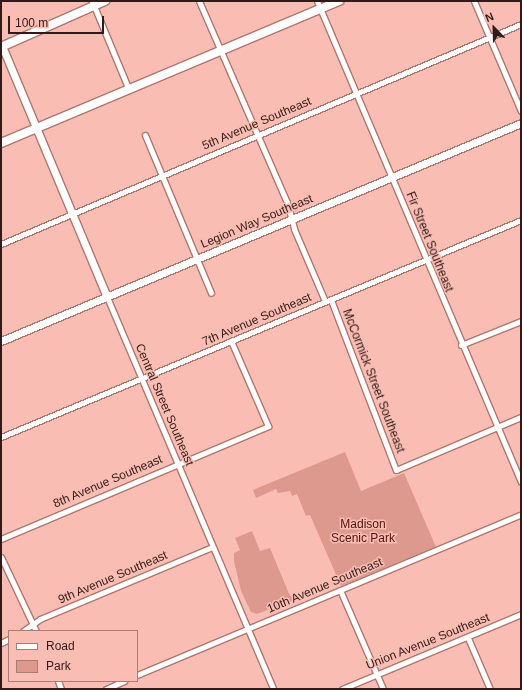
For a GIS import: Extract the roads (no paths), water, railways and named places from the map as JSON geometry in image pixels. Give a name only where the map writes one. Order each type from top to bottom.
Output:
[{"type":"main road","points":[[1,46],[93,3],[105,1]]},
{"type":"main road","points":[[1,143],[339,1]]},
{"type":"street","name":"McCormick Street Southeast","points":[[199,1],[256,135],[294,219],[294,229],[328,300],[396,470],[497,427]]},
{"type":"street","name":"Fir Street Southeast","points":[[317,1],[461,345],[521,482]]},
{"type":"street","points":[[474,1],[521,111]]},
{"type":"street","points":[[93,3],[129,90]]},
{"type":"street","name":"5th Avenue Southeast","points":[[1,244],[163,173],[521,24]]},
{"type":"street","name":"Central Street Southeast","points":[[1,46],[37,128],[212,547],[274,689]]},
{"type":"street","name":"Legion Way Southeast","points":[[1,341],[521,123]]},
{"type":"street","points":[[145,135],[163,173],[199,258],[211,293]]},
{"type":"street","name":"7th Avenue Southeast","points":[[1,437],[521,220]]},
{"type":"street","points":[[461,345],[521,321]]},
{"type":"street","name":"8th Avenue Southeast","points":[[1,539],[268,426],[231,341]]},
{"type":"street","points":[[497,427],[521,417]]},
{"type":"street","name":"10th Avenue Southeast","points":[[138,675],[521,514]]},
{"type":"street","name":"9th Avenue Southeast","points":[[24,630],[33,624],[212,547]]},
{"type":"street","points":[[1,557],[36,630]]},
{"type":"street","points":[[340,590],[383,689]]},
{"type":"street","name":"Union Avenue Southeast","points":[[342,689],[468,638],[521,614]]},
{"type":"street","points":[[468,638],[490,689]]},
{"type":"street","points":[[106,689],[122,682]]},
{"type":"park label","name":"Madison Scenic Park","points":[[363,532]]}]
